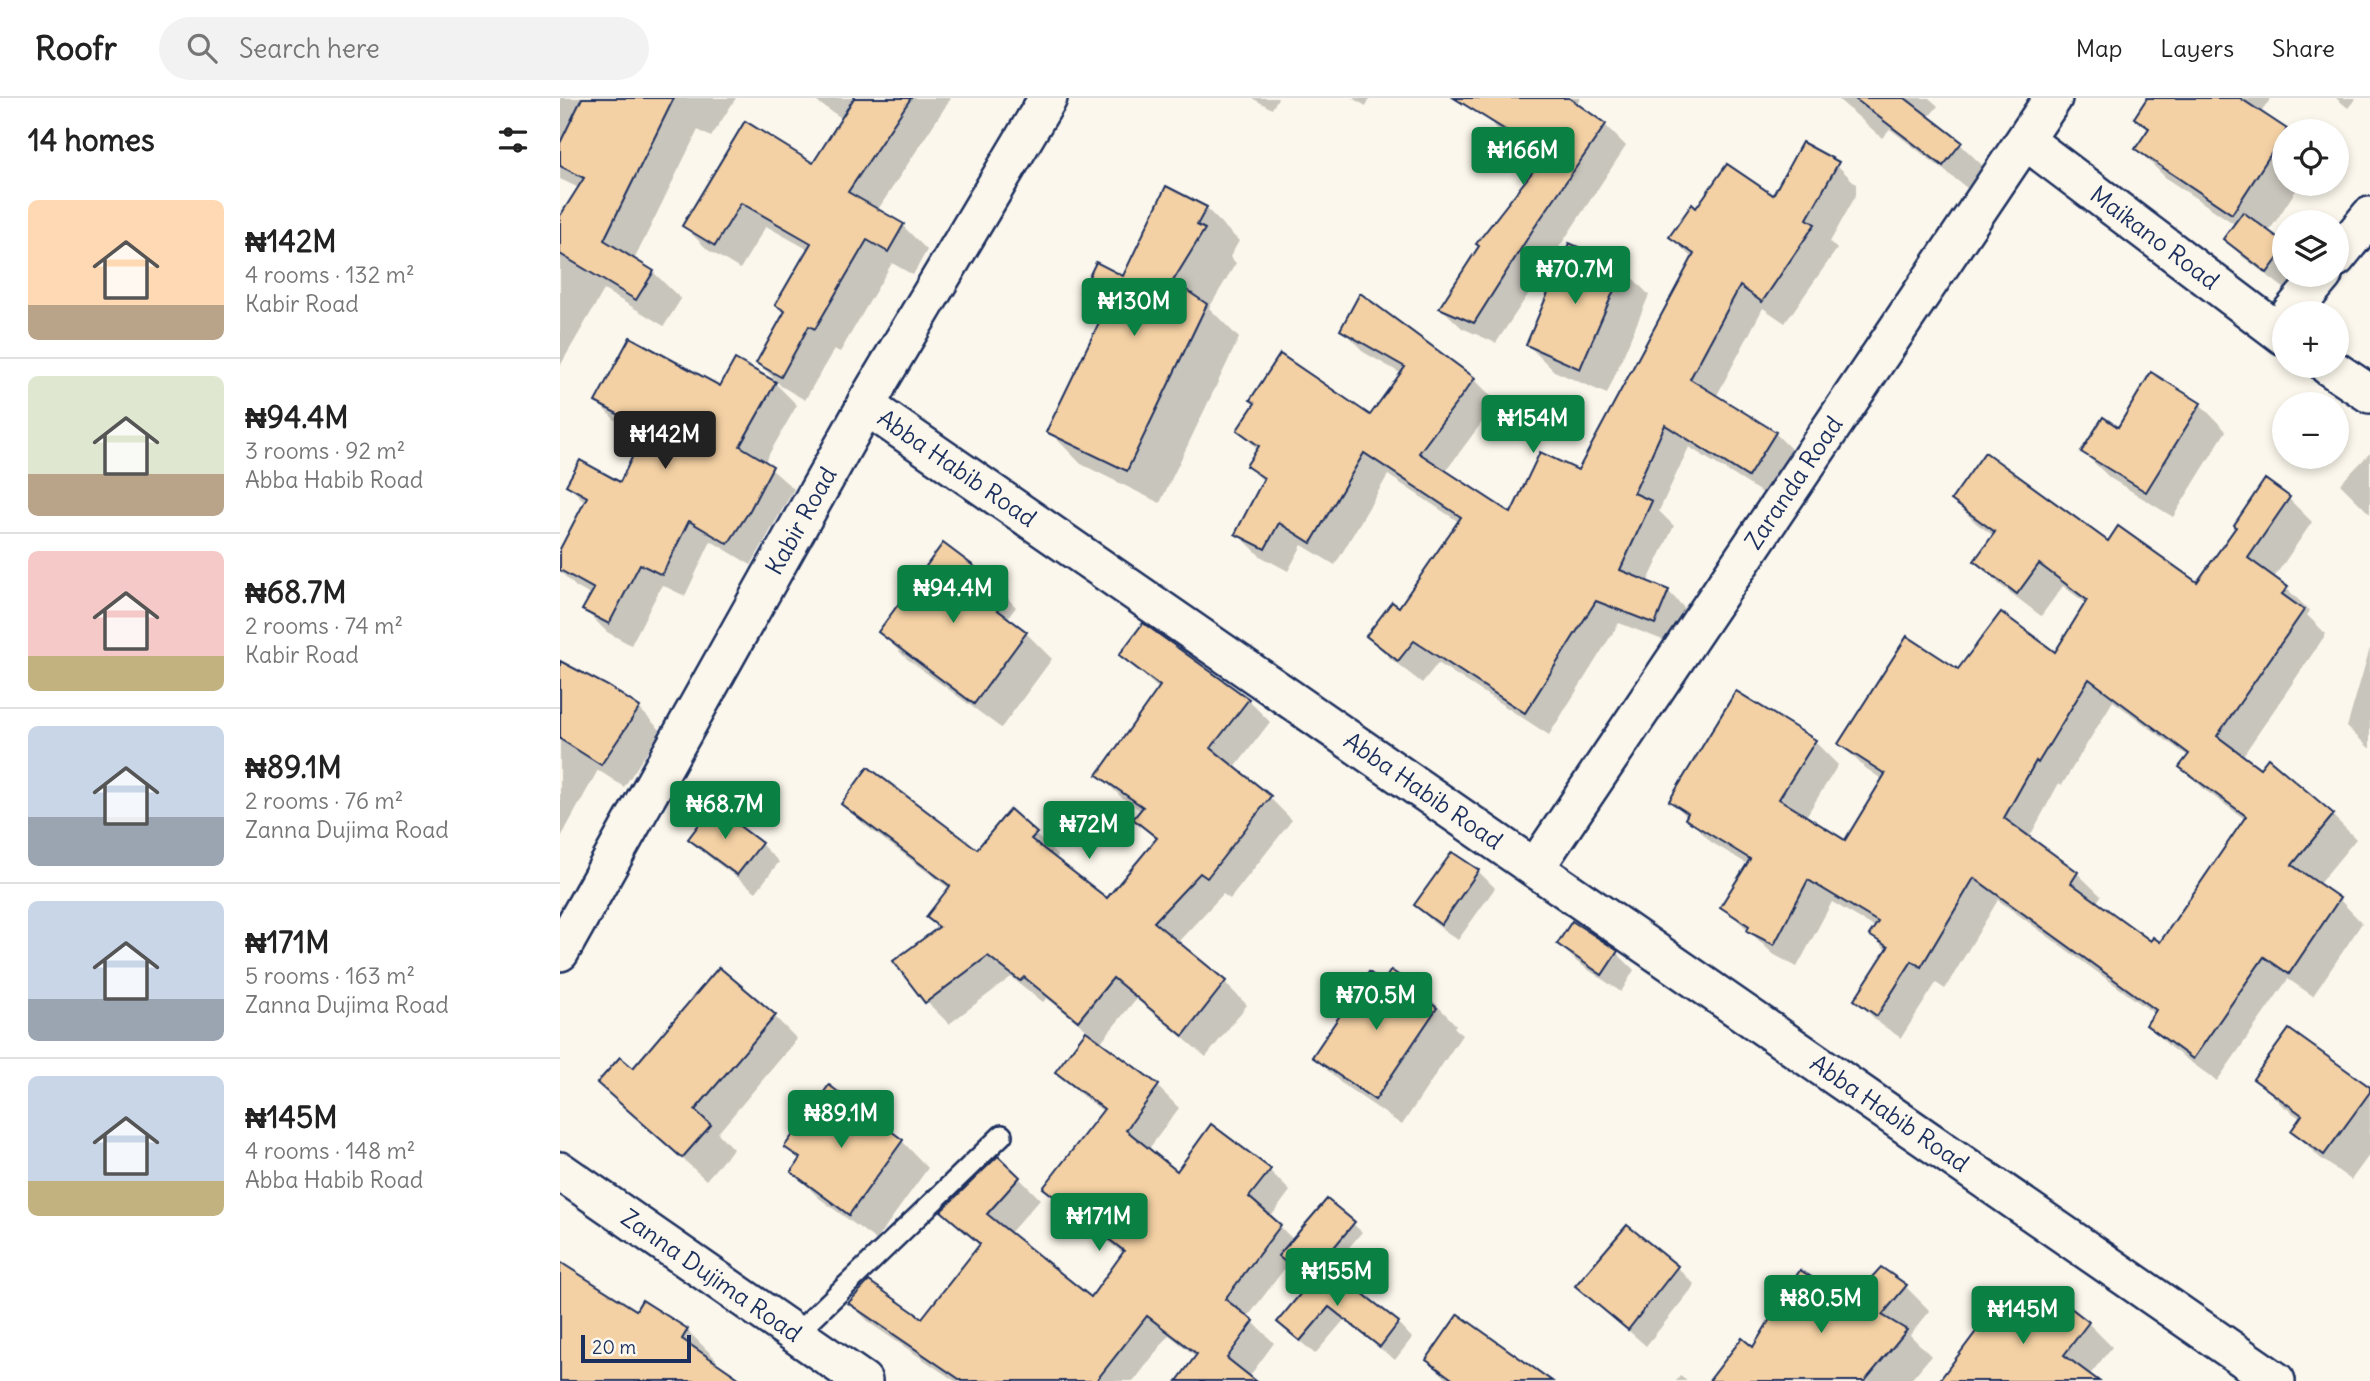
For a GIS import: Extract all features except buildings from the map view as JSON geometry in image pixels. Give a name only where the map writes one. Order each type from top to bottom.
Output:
[{"type":"street","name":"Kabir Road","points":[[560,952],[865,405],[1050,98]]},
{"type":"street","name":"Zaranda Road","points":[[1535,869],[2053,98]]},
{"type":"street","name":"Maikano Road","points":[[2026,141],[2272,317]]},
{"type":"street","points":[[2349,242],[2370,216]]},
{"type":"street","points":[[2346,378],[2370,394]]},
{"type":"street","name":"Abba Habib Road","points":[[865,405],[2276,1381]]},
{"type":"street","name":"Zanna Dujima Road","points":[[560,1171],[863,1381]]},
{"type":"lane","points":[[796,1335],[1002,1135]]}]
